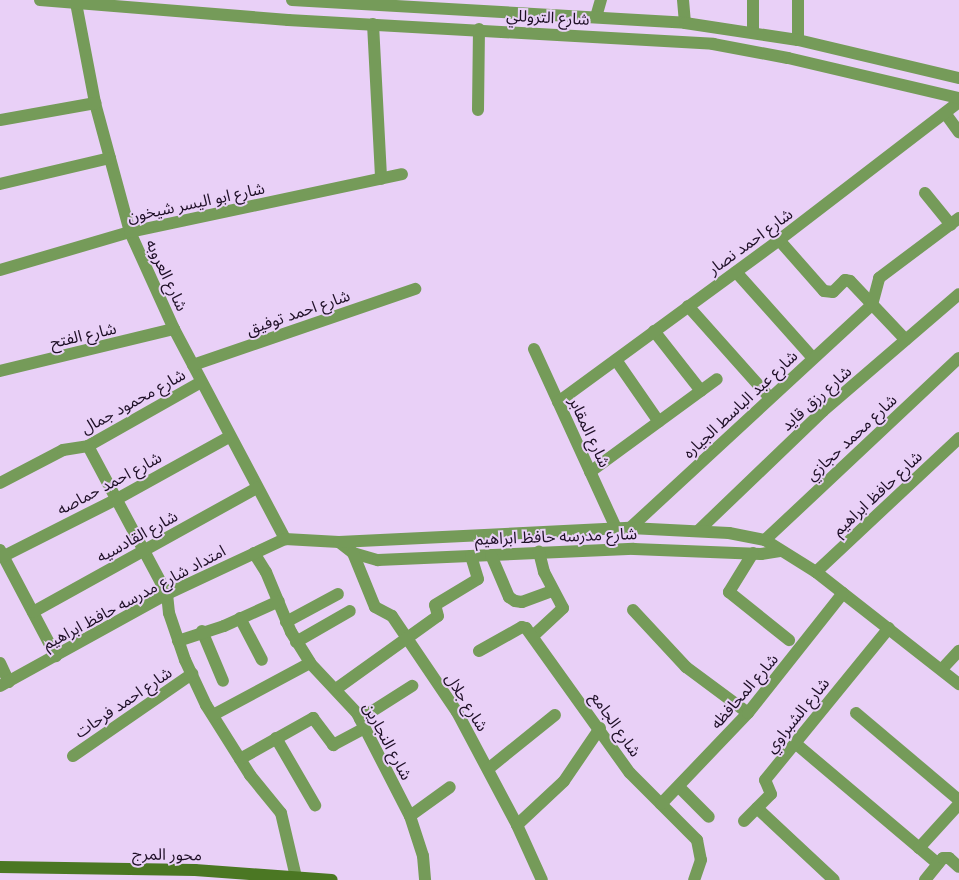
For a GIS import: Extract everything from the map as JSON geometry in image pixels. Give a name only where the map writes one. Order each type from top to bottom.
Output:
[{"type":"main road","name":"محور المرج","points":[[0,868],[114,874],[296,877],[332,880]]},
{"type":"street","name":"شارع التروللي","points":[[40,0],[373,24],[713,44],[788,58],[959,98]]},
{"type":"street","name":"شارع التروللي","points":[[292,0],[352,1],[685,23],[753,31],[798,40],[959,78]]},
{"type":"street","points":[[596,17],[601,0]]},
{"type":"street","points":[[683,0],[685,23]]},
{"type":"street","points":[[753,0],[753,31]]},
{"type":"street","points":[[798,0],[798,40]]},
{"type":"street","name":"شارع العروبه","points":[[76,3],[95,103],[130,232],[174,330],[229,437],[285,539]]},
{"type":"street","points":[[373,24],[381,179]]},
{"type":"street","points":[[478,110],[479,29]]},
{"type":"street","name":"شارع احمد نصار","points":[[558,402],[779,240],[959,102]]},
{"type":"street","points":[[0,120],[95,103]]},
{"type":"street","points":[[945,113],[959,132]]},
{"type":"street","points":[[0,184],[110,158]]},
{"type":"street","name":"شارع ابو اليسر شيخون","points":[[0,270],[130,232],[402,174]]},
{"type":"street","points":[[872,305],[880,278],[955,222],[925,193]]},
{"type":"street","points":[[779,240],[824,291],[833,292],[848,280],[906,340]]},
{"type":"street","points":[[736,272],[813,358]]},
{"type":"street","name":"شارع احمد توفيق","points":[[193,365],[415,289]]},
{"type":"street","name":"شارع رزق قايد","points":[[699,530],[823,411],[958,298]]},
{"type":"street","name":"شارع عبد الباسط الجياره","points":[[630,528],[872,305]]},
{"type":"street","points":[[688,306],[770,398]]},
{"type":"street","name":"شارع الفتح","points":[[0,371],[174,330]]},
{"type":"street","points":[[654,331],[701,391]]},
{"type":"street","name":"شارع المقابر","points":[[534,349],[616,528]]},
{"type":"street","name":"شارع محمد حجازي","points":[[764,540],[959,358]]},
{"type":"street","points":[[616,360],[659,422]]},
{"type":"street","points":[[590,472],[717,379]]},
{"type":"street","name":"شارع محمود جمال","points":[[0,483],[63,450],[88,446],[201,382]]},
{"type":"street","name":"شارع احمد حماصه","points":[[2,553],[117,499],[229,437]]},
{"type":"street","name":"شارع حافظ ابراهيم","points":[[816,572],[959,438]]},
{"type":"street","points":[[88,446],[167,594],[178,641],[212,715],[240,759],[281,813],[296,877]]},
{"type":"street","name":"شارع القادسيه","points":[[33,612],[257,488]]},
{"type":"street","name":"شارع مدرسه حافظ ابراهيم","points":[[285,539],[339,542],[630,528],[699,530],[764,540],[816,572],[959,684]]},
{"type":"street","name":"امتداد شارع مدرسه حافظ ابراهيم","points":[[5,684],[167,594],[285,539]]},
{"type":"street","name":"شارع مدرسه حافظ ابراهيم","points":[[339,542],[352,553],[378,560],[634,549],[753,553],[780,551]]},
{"type":"street","points":[[479,650],[522,627],[533,636],[562,610],[539,552]]},
{"type":"street","points":[[2,553],[56,656]]},
{"type":"street","name":"شارع النجارين","points":[[254,553],[296,642],[310,664],[336,689],[362,724],[410,816],[421,849],[425,880]]},
{"type":"street","name":"شارع جلال","points":[[352,553],[376,607],[390,614],[457,712],[518,825],[542,880]]},
{"type":"street","points":[[753,553],[729,592],[789,640]]},
{"type":"street","points":[[491,555],[509,597],[515,601],[522,602],[553,591]]},
{"type":"street","points":[[336,689],[438,616],[435,605],[478,578],[471,556]]},
{"type":"street","name":"شارع المحافظه","points":[[661,804],[748,713],[843,592]]},
{"type":"street","points":[[286,622],[338,594]]},
{"type":"street","points":[[178,641],[240,618],[278,601]]},
{"type":"street","points":[[633,610],[686,667],[748,713]]},
{"type":"street","points":[[296,642],[350,611]]},
{"type":"street","points":[[240,618],[262,660]]},
{"type":"street","name":"شارع الشبراوي","points":[[744,821],[771,794],[765,780],[889,628]]},
{"type":"street","points":[[202,631],[223,681]]},
{"type":"street","name":"شارع الجامع","points":[[533,636],[600,728],[630,773],[696,840],[701,860],[694,880]]},
{"type":"street","points":[[942,669],[959,651]]},
{"type":"street","points":[[0,663],[5,684]]},
{"type":"street","points":[[212,715],[310,664]]},
{"type":"street","name":"شارع احمد فرحات","points":[[73,756],[192,674]]},
{"type":"street","points":[[240,759],[313,718],[333,745],[412,686]]},
{"type":"street","points":[[856,713],[959,800]]},
{"type":"street","points":[[488,769],[555,715]]},
{"type":"street","points":[[518,825],[564,781],[600,728]]},
{"type":"street","points":[[276,738],[315,805]]},
{"type":"street","points":[[795,743],[938,864]]},
{"type":"street","points":[[410,816],[450,787]]},
{"type":"street","points":[[679,787],[709,817]]},
{"type":"street","points":[[919,848],[959,804]]},
{"type":"street","points":[[757,808],[834,880]]},
{"type":"street","points":[[925,880],[946,857],[959,867]]}]
